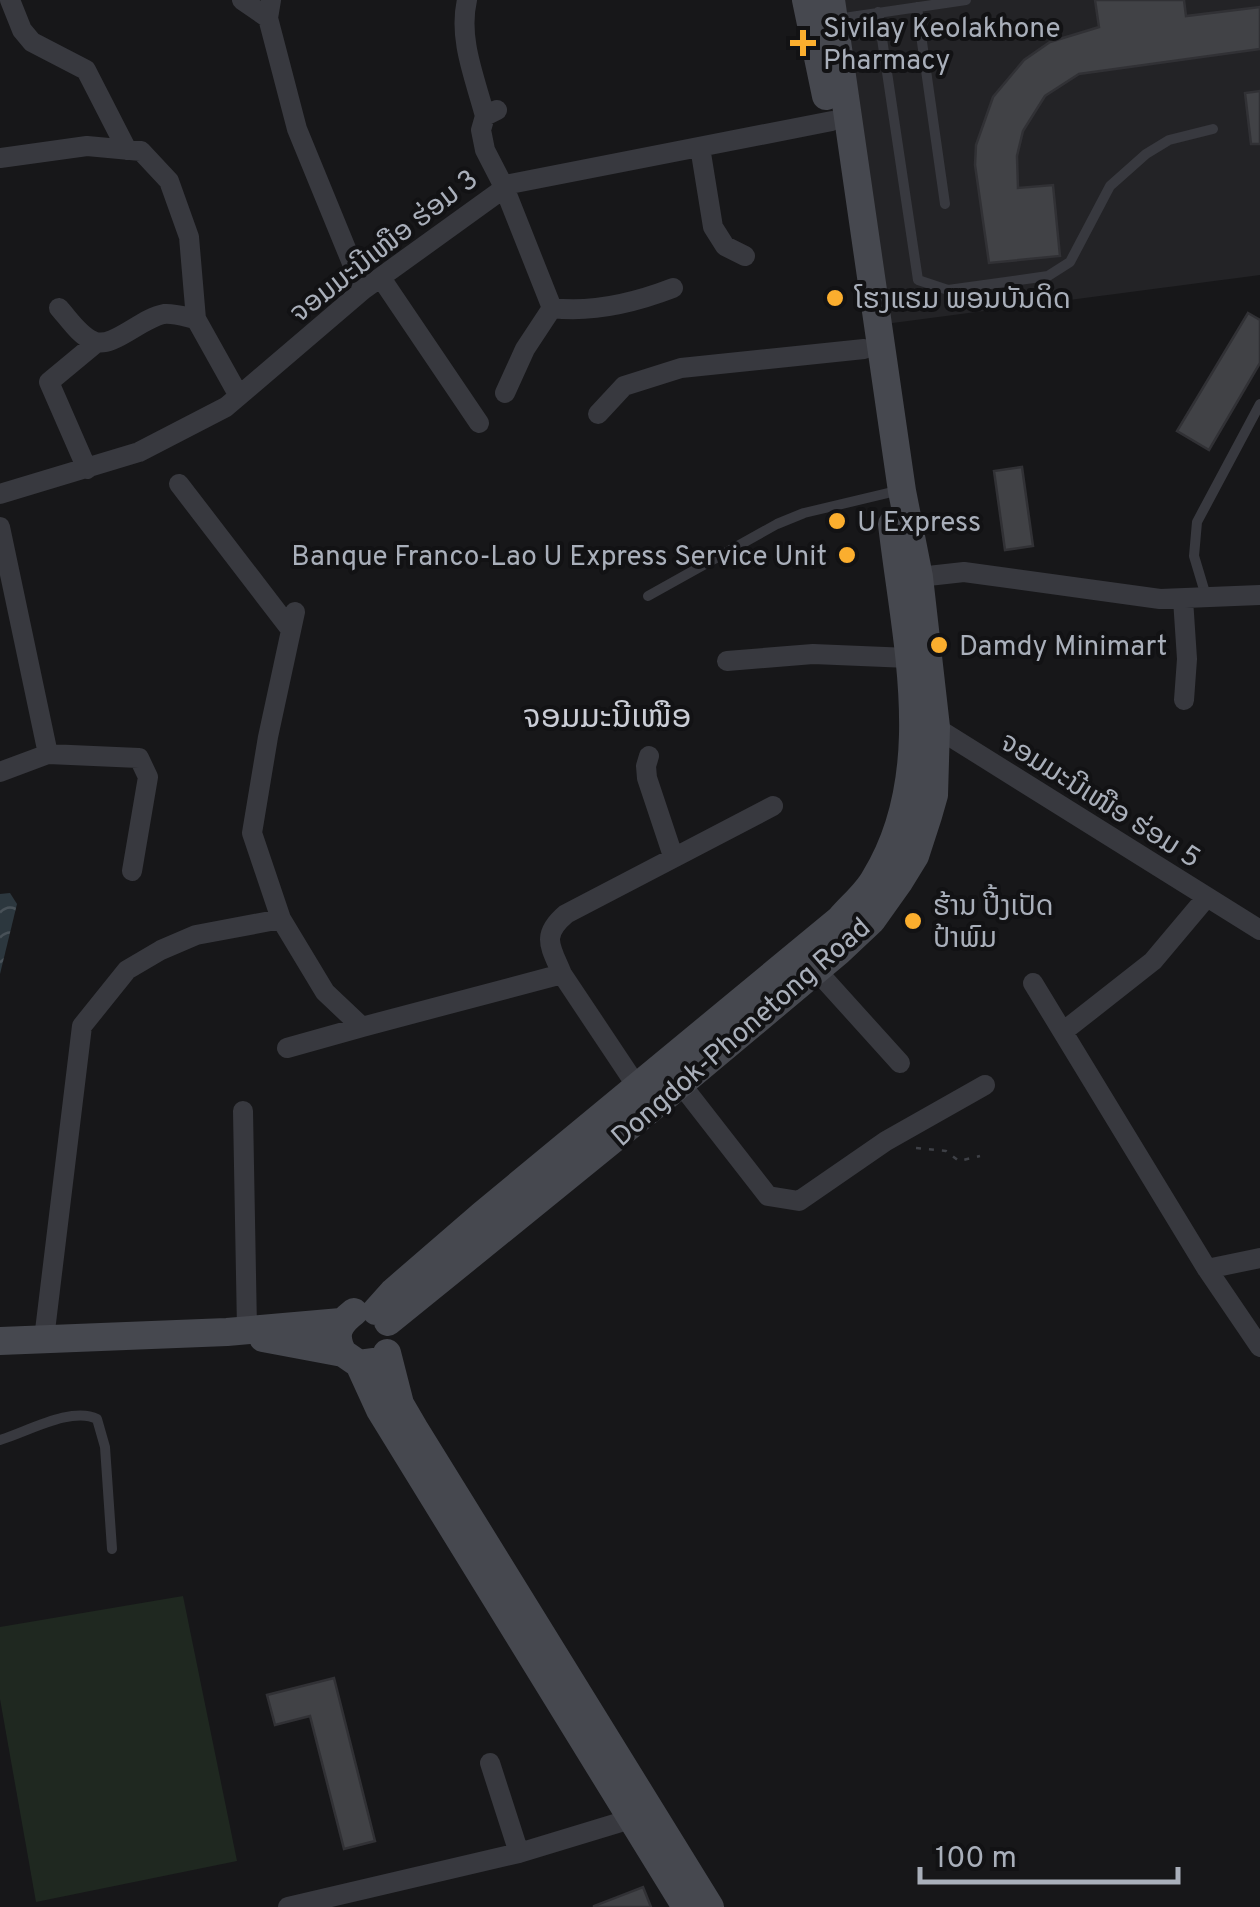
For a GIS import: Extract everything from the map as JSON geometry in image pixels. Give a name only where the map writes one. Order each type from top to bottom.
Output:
[{"type":"main road","name":"Dongdok-Phonetong Road","points":[[382,1316],[673,1074],[840,919],[875,880],[905,806],[924,721],[908,658],[908,578],[888,492],[864,349],[820,11]]},
{"type":"main road","name":"Dongdok-Phonetong Road","points":[[382,1316],[393,1292],[638,1088],[673,1074],[816,970],[872,920],[915,856],[934,795],[908,578],[902,491],[820,11]]},
{"type":"main road","name":"Dongdok-Phonetong Road","points":[[237,1330],[341,1322],[362,1309],[382,1316]]},
{"type":"main road","points":[[0,1341],[237,1330],[351,1358],[379,1360],[392,1343],[382,1316]]},
{"type":"main road","points":[[341,1322],[337,1336],[380,1410],[641,1814],[710,1907]]},
{"type":"main road","points":[[387,1352],[400,1404],[641,1814],[686,1907]]},
{"type":"street","points":[[10,0],[22,30],[32,42],[86,70],[127,150]]},
{"type":"street","points":[[242,0],[270,9],[297,130],[363,290]]},
{"type":"street","points":[[467,0],[462,20],[464,38],[491,113],[481,130],[484,150],[504,187],[552,308]]},
{"type":"street","name":"ຈອມມະນີເໜືອ ຮ່ອມ 3","points":[[0,494],[139,452],[226,407],[363,290],[504,187],[832,121]]},
{"type":"street","points":[[0,158],[87,146],[141,151],[169,180],[189,237],[196,319],[239,396]]},
{"type":"street","points":[[700,148],[713,227],[725,246],[745,256]]},
{"type":"street","points":[[381,278],[478,423]]},
{"type":"street","points":[[552,308],[577,312],[618,305],[673,288]]},
{"type":"street","points":[[58,308],[84,335],[96,343],[108,344],[140,322],[167,313],[196,319]]},
{"type":"street","points":[[505,393],[525,349],[552,308]]},
{"type":"street","points":[[88,468],[49,382],[96,343]]},
{"type":"street","points":[[598,414],[624,386],[680,368],[864,349]]},
{"type":"street","points":[[179,484],[293,621],[252,833],[281,919],[325,992],[362,1026]]},
{"type":"street","points":[[0,527],[48,754]]},
{"type":"street","points":[[908,578],[964,572],[1160,599],[1260,594]]},
{"type":"street","points":[[1183,600],[1187,659],[1184,700]]},
{"type":"street","points":[[727,662],[813,654],[908,658]]},
{"type":"street","name":"ຈອມມະນີເໜືອ ຮ່ອມ 5","points":[[924,721],[1260,930]]},
{"type":"street","points":[[0,772],[48,754],[139,758],[148,777],[132,871]]},
{"type":"street","points":[[649,756],[647,778],[673,856]]},
{"type":"street","points":[[638,1088],[562,974],[550,946],[552,926],[566,914],[773,806]]},
{"type":"street","points":[[1064,1032],[1153,961],[1206,898]]},
{"type":"street","points":[[44,1339],[82,1026],[127,970],[160,950],[196,936],[281,919]]},
{"type":"street","points":[[816,970],[900,1063]]},
{"type":"street","points":[[287,1048],[562,974]]},
{"type":"street","points":[[1033,983],[1207,1268],[1260,1347]]},
{"type":"street","points":[[673,1074],[768,1196],[799,1200],[886,1141],[985,1084]]},
{"type":"street","points":[[237,1330],[243,1111]]},
{"type":"street","points":[[1207,1268],[1260,1258]]},
{"type":"street","points":[[490,1763],[519,1853]]},
{"type":"street","points":[[298,1906],[519,1853],[641,1814]]},
{"type":"lane","points":[[820,11],[878,12],[893,5],[917,7],[966,0]]},
{"type":"lane","points":[[917,7],[945,204]]},
{"type":"lane","points":[[878,12],[918,280],[948,290],[1048,276],[1070,262],[1110,186],[1146,154],[1169,140],[1213,129]]},
{"type":"lane","points":[[1206,597],[1194,556],[1196,522],[1260,404]]},
{"type":"lane","points":[[648,596],[777,524],[804,513],[888,492]]},
{"type":"lane","points":[[0,1440],[72,1414],[86,1414],[97,1420],[105,1448],[112,1549]]},
{"type":"path","points":[[886,1141],[946,1151],[959,1160],[980,1156]]},
{"type":"shaded area","points":[[843,0],[1260,0],[1260,275],[885,324]]},
{"type":"shaded area","points":[[183,1596],[237,1861],[36,1902],[0,1699],[0,1627]]},
{"type":"water","points":[[10,893],[17,904],[0,974],[0,894]]},
{"type":"building","points":[[1095,0],[1184,0],[1186,16],[1260,7],[1260,49],[1079,74],[1045,96],[1023,131],[1017,156],[1018,188],[1053,185],[1060,256],[989,263],[975,165],[976,145],[993,97],[1024,60],[1050,42],[1099,27]]},
{"type":"building","points":[[1260,91],[1260,144],[1251,144],[1245,93]]},
{"type":"building","points":[[1248,313],[1260,320],[1260,363],[1209,450],[1177,431]]},
{"type":"building","points":[[1022,467],[1033,546],[1005,550],[994,471]]},
{"type":"building","points":[[334,1678],[375,1841],[344,1849],[310,1716],[275,1725],[267,1695]]},
{"type":"building","points":[[643,1887],[651,1907],[594,1907],[594,1906]]},
{"type":"place","name":"Sivilay Keolakhone Pharmacy","points":[[803,43]]},
{"type":"place","name":"ໂຮງແຮມ ພອນບັນດິດ","points":[[835,298]]},
{"type":"place","name":"U Express","points":[[837,521]]},
{"type":"place","name":"Banque Franco-Lao U Express Service Unit","points":[[847,555]]},
{"type":"place","name":"Damdy Minimart","points":[[939,645]]},
{"type":"place","name":"ຮ້ານ ປີ້ງເປັດ ປ້າພົມ","points":[[913,921]]},
{"type":"district","name":"ຈອມມະນີເໜືອ","points":[[607,716]]}]
